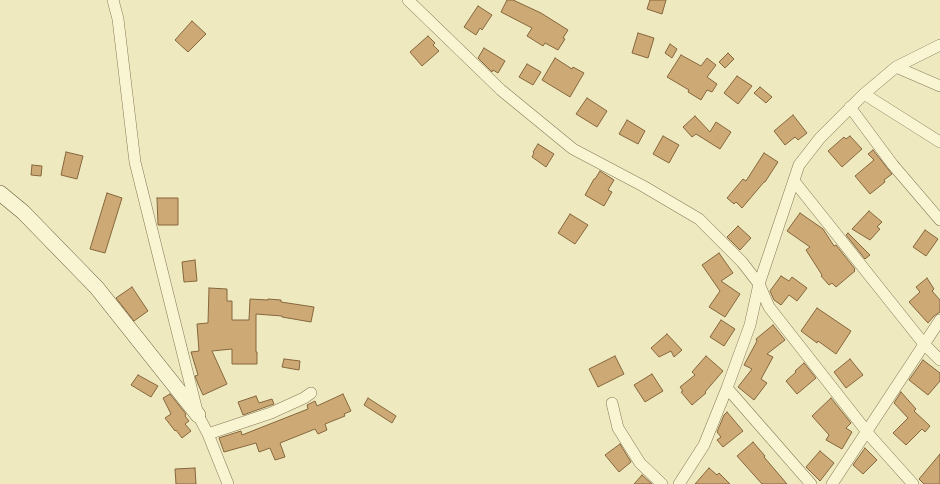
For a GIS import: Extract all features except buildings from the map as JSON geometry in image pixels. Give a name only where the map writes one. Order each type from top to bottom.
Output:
[{"type":"street","points":[[113,0],[118,19],[135,162],[198,415]]},
{"type":"street","points":[[408,0],[502,90],[573,149],[643,186],[699,219],[742,262],[758,284],[769,308],[866,431],[913,484]]},
{"type":"street","points":[[683,482],[704,445],[750,325],[758,284],[799,164],[820,138],[864,94],[896,67],[940,45]]},
{"type":"street","points":[[896,67],[940,86]]},
{"type":"street","points":[[864,94],[940,142]]},
{"type":"street","points":[[850,107],[893,165],[940,220]]},
{"type":"street","points":[[794,181],[924,344],[940,360]]},
{"type":"street","points":[[0,193],[24,212],[97,288],[198,415],[208,434],[228,484]]},
{"type":"street","points":[[832,484],[940,320]]},
{"type":"street","points":[[727,388],[811,484]]},
{"type":"street","points":[[208,434],[271,413],[304,398],[311,393]]},
{"type":"street","points":[[612,403],[618,428],[640,463],[662,484]]}]
